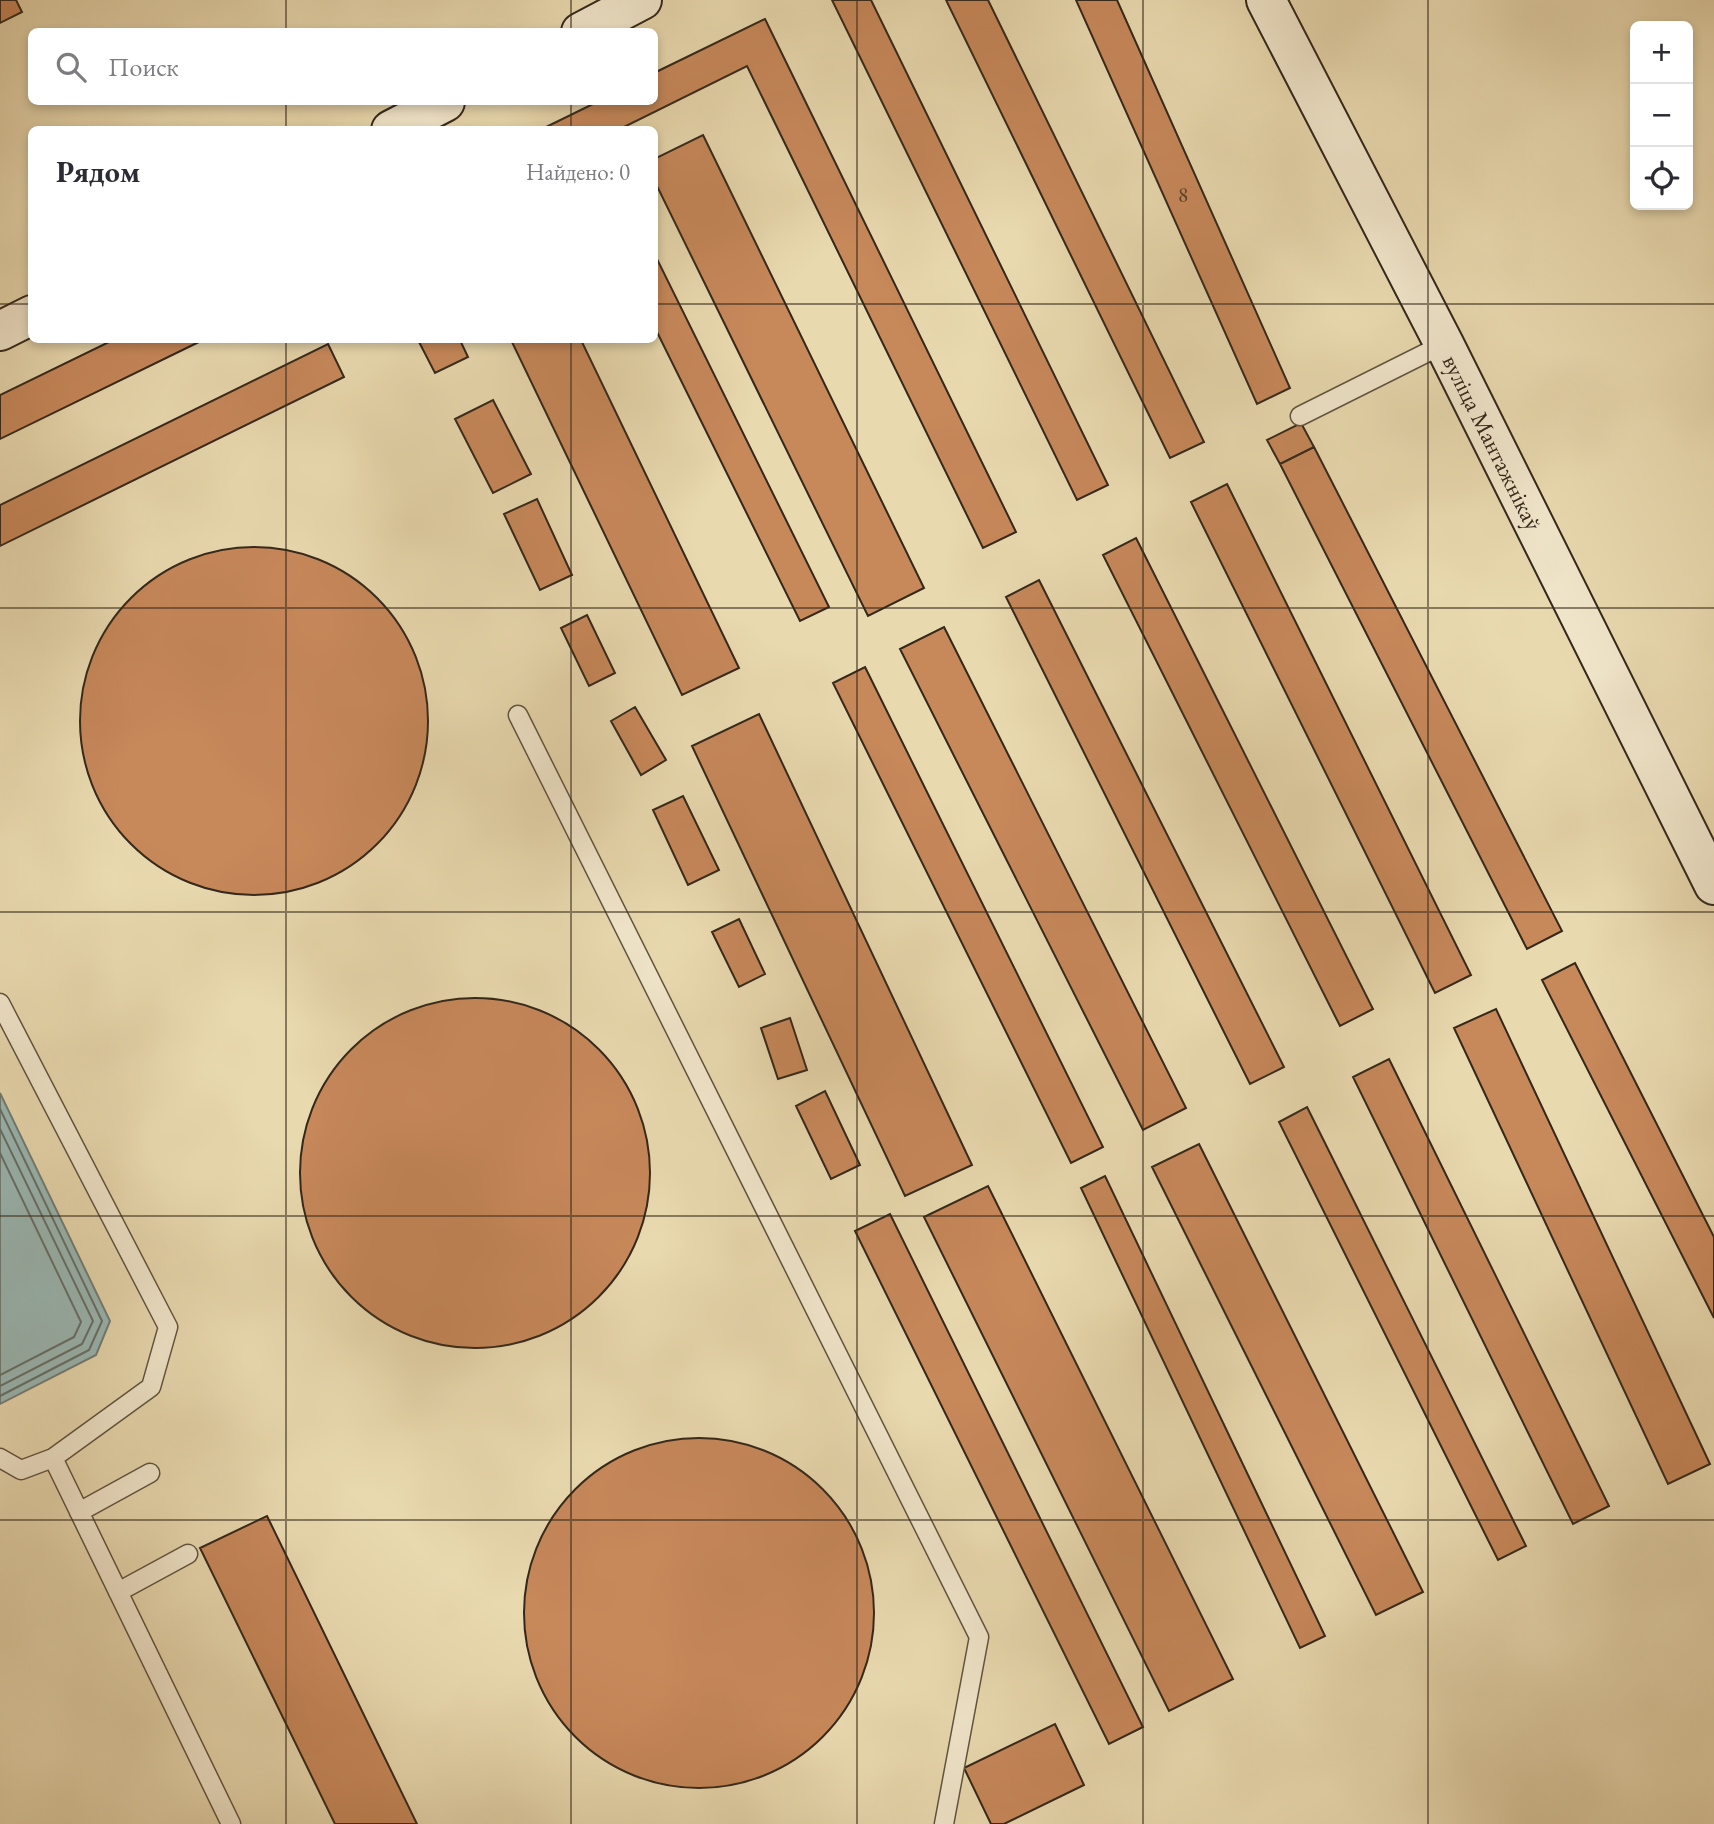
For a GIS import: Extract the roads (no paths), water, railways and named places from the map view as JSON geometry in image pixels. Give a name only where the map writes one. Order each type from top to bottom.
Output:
[{"type":"street","points":[[589,28],[642,0]]},
{"type":"street","name":"вуліца Мантажнікаў","points":[[1266,0],[1444,344],[1714,886]]},
{"type":"street","points":[[399,126],[439,105]]},
{"type":"street","points":[[0,331],[28,316]]},
{"type":"lane","points":[[1300,416],[1444,344]]},
{"type":"lane","points":[[518,715],[979,1637],[944,1824]]},
{"type":"lane","points":[[0,1003],[168,1326],[151,1387],[52,1458],[20,1470],[0,1458]]},
{"type":"lane","points":[[52,1458],[231,1824]]},
{"type":"lane","points":[[79,1512],[150,1473]]},
{"type":"lane","points":[[118,1592],[188,1554]]},
{"type":"water","points":[[0,1093],[110,1321],[96,1355],[0,1404]]}]
